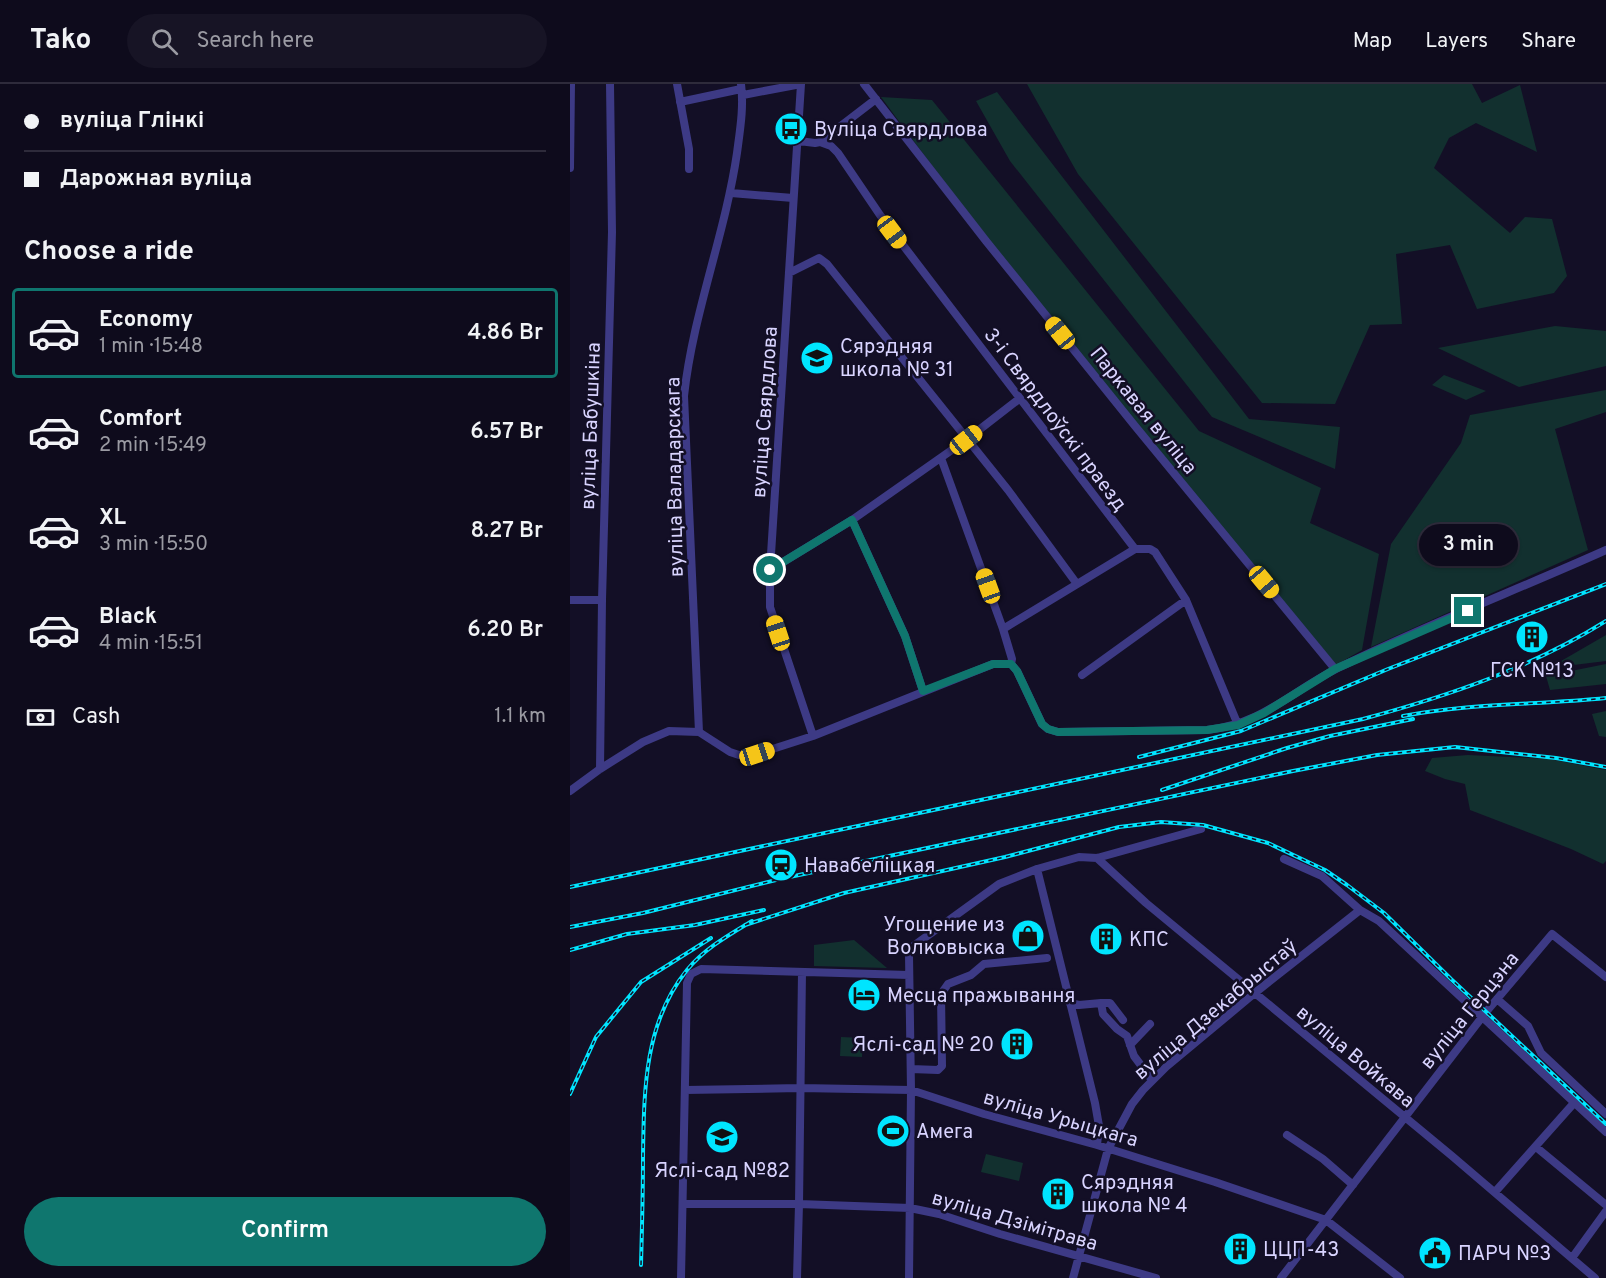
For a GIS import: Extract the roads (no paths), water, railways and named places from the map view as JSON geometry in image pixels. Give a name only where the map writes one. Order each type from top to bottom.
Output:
[{"type":"street","points":[[570,168],[571,84]]},
{"type":"street","name":"вуліца Бабушкіна","points":[[600,769],[612,232],[610,84]]},
{"type":"street","points":[[677,84],[689,149],[688,169]]},
{"type":"street","points":[[680,102],[742,89],[801,84]]},
{"type":"street","name":"вуліца Свярдлова","points":[[801,84],[770,570],[770,607],[813,736]]},
{"type":"street","name":"Паркавая вуліца","points":[[864,84],[986,241],[1335,669]]},
{"type":"street","name":"вуліца Валадарскага","points":[[699,732],[684,396],[687,369],[707,280],[731,194],[742,89]]},
{"type":"street","points":[[799,141],[820,142],[876,99]]},
{"type":"street","name":"3-і Свярдлоўскі праезд","points":[[820,142],[831,146],[838,153],[880,215],[1134,549]]},
{"type":"street","points":[[731,194],[793,198]]},
{"type":"street","points":[[789,273],[819,258],[823,260],[1008,490],[1077,584]]},
{"type":"street","points":[[770,570],[852,520],[966,440],[1019,399]]},
{"type":"street","points":[[941,458],[1003,629],[1012,659],[1011,664],[1017,671],[1042,724],[1058,732],[1207,730],[1238,725],[1264,713],[1335,669],[1606,550]]},
{"type":"street","points":[[852,520],[905,636],[923,691]]},
{"type":"street","points":[[1003,629],[1134,549],[1150,549],[1155,552],[1186,600],[1238,725]]},
{"type":"street","points":[[570,600],[602,600]]},
{"type":"street","points":[[1082,675],[1186,600]]},
{"type":"street","points":[[570,791],[600,769],[652,737],[669,731],[699,732],[730,752],[739,755],[757,754],[813,736],[993,664],[1011,664]]},
{"type":"street","points":[[909,1278],[911,1070],[909,955],[912,947],[999,884],[1037,869],[1079,857],[1097,858],[1201,829]]},
{"type":"street","name":"вуліца Войкава","points":[[1097,858],[1146,903],[1256,992],[1595,1278]]},
{"type":"street","points":[[1284,859],[1322,876],[1360,910],[1378,921],[1606,1132]]},
{"type":"street","points":[[1037,869],[1095,1103],[1099,1126],[1097,1145]]},
{"type":"street","name":"вуліца Дзекабрыстаў","points":[[1073,1278],[1108,1149],[1132,1104],[1152,1080],[1256,992],[1360,910]]},
{"type":"street","name":"вуліца Герцэна","points":[[1281,1278],[1482,1017],[1552,934],[1606,977]]},
{"type":"street","points":[[911,1070],[938,1070],[942,1066],[941,994],[948,984],[971,975],[984,964],[1047,958]]},
{"type":"street","points":[[681,1278],[687,983],[691,974],[700,969],[909,975]]},
{"type":"street","points":[[796,1278],[802,972]]},
{"type":"street","points":[[1497,999],[1528,1026],[1542,1053],[1606,1114]]},
{"type":"street","points":[[1070,1003],[1080,1005],[1110,1003],[1123,1020]]},
{"type":"street","points":[[1101,1003],[1103,1014],[1127,1036],[1134,1056],[1152,1080]]},
{"type":"street","points":[[1130,1046],[1150,1024]]},
{"type":"street","name":"вуліца Урыцкага","points":[[686,1090],[800,1088],[911,1090],[984,1114],[1097,1145],[1326,1220],[1400,1278]]},
{"type":"street","points":[[1495,1192],[1574,1103]]},
{"type":"street","points":[[1287,1135],[1323,1159],[1353,1185]]},
{"type":"street","points":[[1536,1147],[1606,1205]]},
{"type":"street","name":"вуліца Дзімітрава","points":[[683,1204],[799,1204],[910,1208],[939,1214],[1000,1234],[1156,1278]]},
{"type":"street","points":[[1572,1258],[1606,1211]]},
{"type":"railway","points":[[1139,757],[1241,731],[1388,669],[1606,584]]},
{"type":"railway","points":[[570,887],[1363,719],[1426,701],[1519,667],[1578,638],[1606,621]]},
{"type":"railway","points":[[1403,716],[1479,706],[1606,698]]},
{"type":"railway","points":[[1162,790],[1287,748],[1330,736],[1413,719]]},
{"type":"railway","points":[[570,927],[643,913],[780,879],[1377,755],[1455,747],[1556,758],[1606,767]]},
{"type":"railway","points":[[745,925],[844,893],[1005,857],[1119,827],[1161,822],[1203,825],[1268,843],[1325,870],[1347,885],[1384,913],[1606,1124]]},
{"type":"railway","points":[[570,950],[627,934],[695,925],[764,910]]},
{"type":"railway","points":[[641,1265],[644,1107],[654,1035],[662,1012],[687,970],[709,949],[752,921]]},
{"type":"railway","points":[[570,1094],[596,1037],[641,982],[711,938]]},
{"type":"place","name":"Вуліца Свярдлова","points":[[791,129]]},
{"type":"place","name":"Сярэдняя школа № 31","points":[[817,358]]},
{"type":"place","name":"ГСК №13","points":[[1532,637]]},
{"type":"place","name":"Навабеліцкая","points":[[781,865]]},
{"type":"place","name":"Угощение из Волковыска","points":[[1028,936]]},
{"type":"place","name":"КПС","points":[[1106,939]]},
{"type":"place","name":"Месца пражывання","points":[[864,995]]},
{"type":"place","name":"Яслі-сад № 20","points":[[1017,1044]]},
{"type":"place","name":"Амега","points":[[893,1131]]},
{"type":"place","name":"Яслі-сад №82","points":[[722,1137]]},
{"type":"place","name":"Сярэдняя школа № 4","points":[[1058,1194]]},
{"type":"place","name":"ЦЦП-43","points":[[1240,1249]]},
{"type":"place","name":"ПАРЧ №3","points":[[1435,1253]]}]
